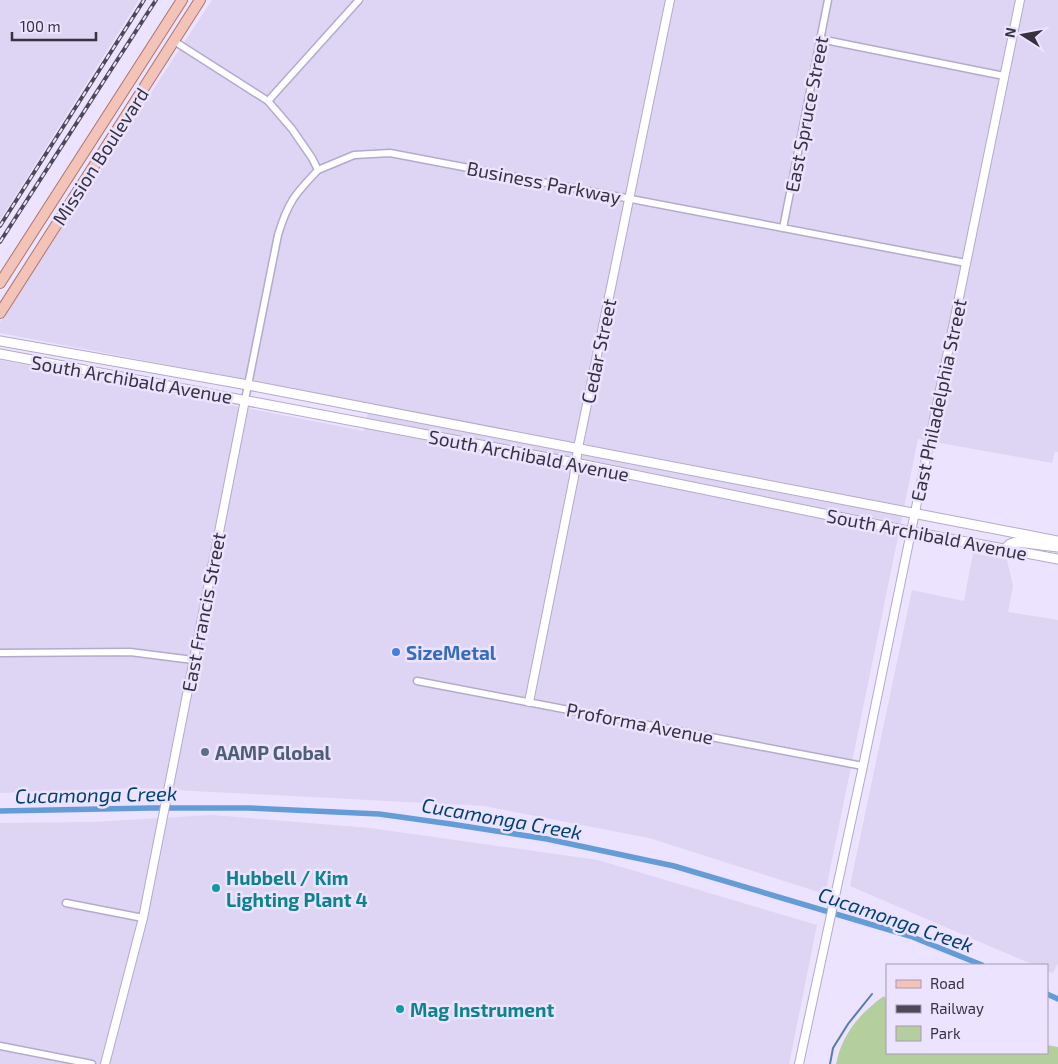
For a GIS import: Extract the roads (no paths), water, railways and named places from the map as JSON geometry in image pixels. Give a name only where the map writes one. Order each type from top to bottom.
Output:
[{"type":"main road","name":"Mission Boulevard","points":[[0,283],[182,0]]},
{"type":"main road","name":"Mission Boulevard","points":[[0,313],[200,0]]},
{"type":"main road","name":"South Archibald Avenue","points":[[2,341],[248,385],[1058,541]]},
{"type":"main road","name":"South Archibald Avenue","points":[[0,354],[575,463],[912,532],[1058,559]]},
{"type":"main road","points":[[1005,549],[1010,544],[1016,542],[1058,547]]},
{"type":"street","points":[[268,102],[359,0]]},
{"type":"street","name":"Cedar Street","points":[[528,702],[670,0]]},
{"type":"street","name":"East Spruce Street","points":[[783,228],[828,0]]},
{"type":"street","name":"East Philadelphia Street","points":[[799,1064],[912,532],[1020,0]]},
{"type":"street","points":[[820,39],[1004,76]]},
{"type":"street","points":[[174,41],[268,102],[292,129],[318,170]]},
{"type":"street","name":"Business Parkway","points":[[318,170],[354,155],[390,153],[966,264]]},
{"type":"street","name":"East Francis Street","points":[[105,1064],[143,918],[278,235],[286,211],[296,193],[318,170]]},
{"type":"street","points":[[0,653],[130,652],[193,660]]},
{"type":"street","name":"Proforma Avenue","points":[[417,681],[863,766]]},
{"type":"street","points":[[66,903],[143,918]]},
{"type":"street","points":[[0,1046],[92,1064]]},
{"type":"waterway","name":"Cucamonga Creek","points":[[0,811],[248,808],[379,814],[451,824],[547,839],[674,866],[910,936],[980,964]]},
{"type":"waterway","points":[[830,1064],[833,1048],[848,1024],[872,994]]},
{"type":"waterway","name":"Cucamonga Creek","points":[[1048,994],[1058,999]]},
{"type":"railway","points":[[0,226],[144,0]]},
{"type":"railway","points":[[0,242],[156,0]]},
{"type":"place","name":"SizeMetal","points":[[396,652]]},
{"type":"place","name":"AAMP Global","points":[[205,752]]},
{"type":"place","name":"Hubbell / Kim Lighting Plant 4","points":[[216,888]]},
{"type":"place","name":"Mag Instrument","points":[[400,1009]]}]
